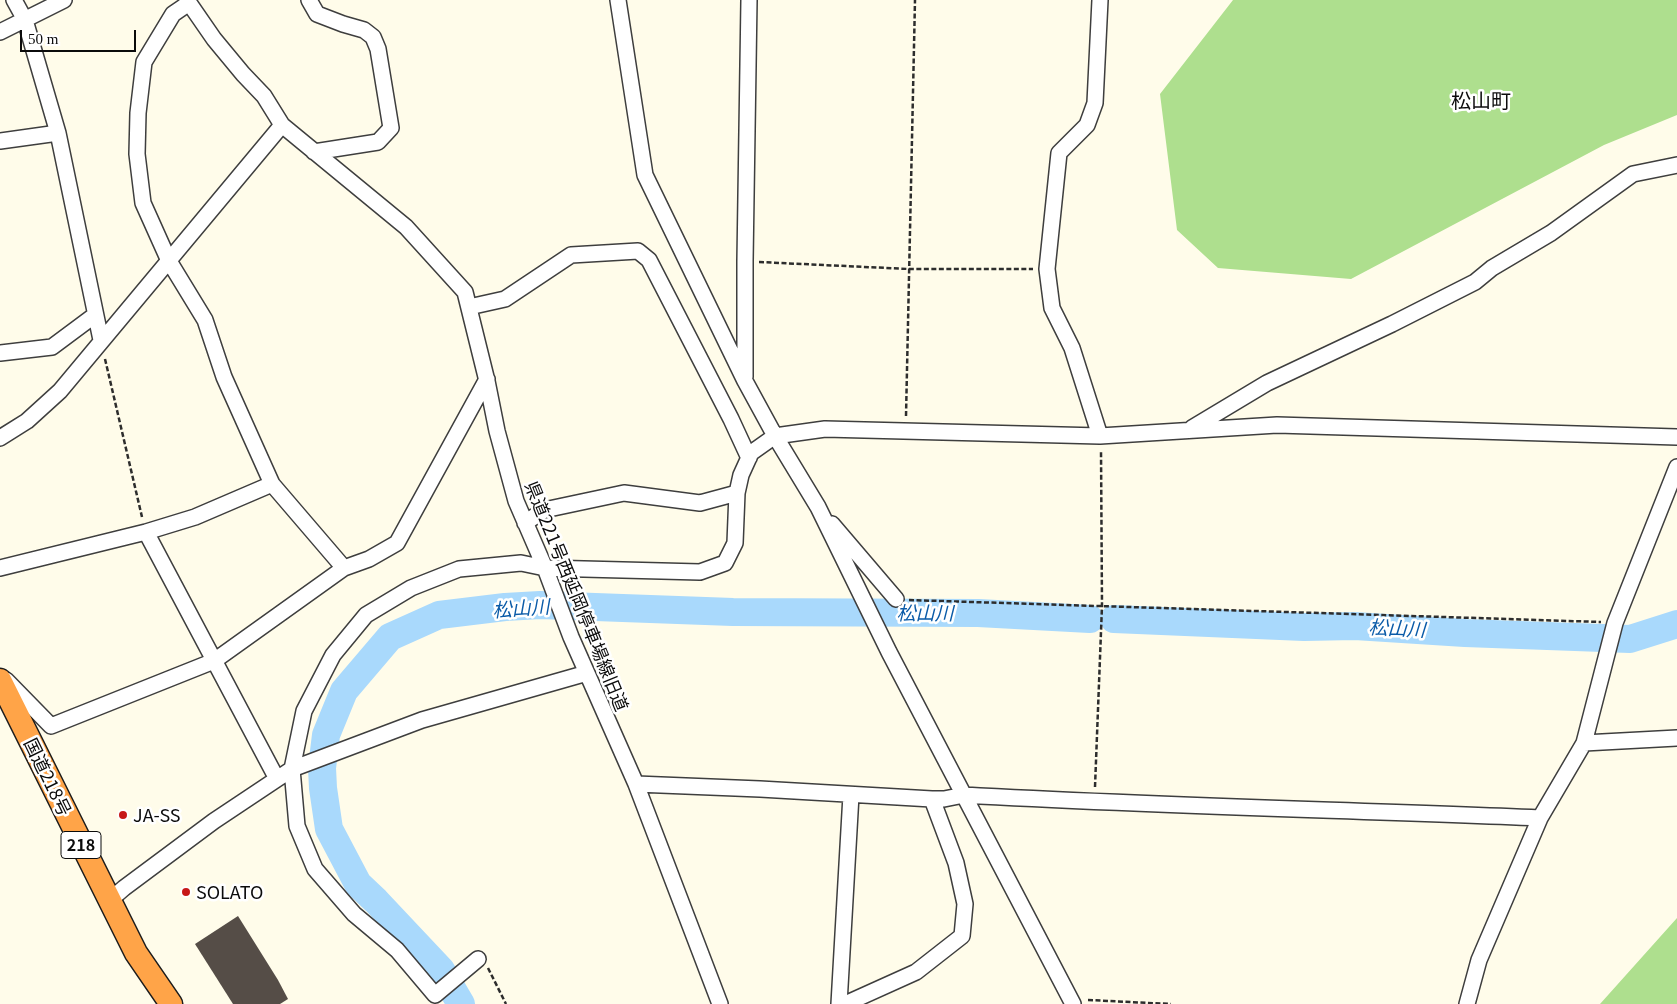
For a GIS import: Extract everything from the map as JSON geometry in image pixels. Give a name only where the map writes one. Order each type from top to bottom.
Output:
[{"type":"highway","name":"国道218号","points":[[0,680],[109,902],[136,953],[171,1004]]},
{"type":"street","points":[[14,0],[25,20],[58,133],[101,340]]},
{"type":"street","points":[[0,32],[64,0]]},
{"type":"street","points":[[310,0],[317,14],[364,30],[373,37],[378,50],[391,128],[378,142],[314,152]]},
{"type":"street","points":[[618,0],[645,175],[745,380],[775,436],[818,507],[889,652],[1072,1002]]},
{"type":"street","points":[[745,380],[749,0]]},
{"type":"street","points":[[1100,0],[1095,103],[1087,125],[1059,153],[1047,269],[1052,308],[1072,348],[1100,436]]},
{"type":"street","points":[[188,2],[173,14],[144,62],[138,113],[137,154],[143,203],[169,261],[204,320],[224,377],[272,484],[344,568]]},
{"type":"street","name":"県道221号西延岡停車場線旧道","points":[[188,2],[214,40],[242,74],[264,96],[282,125],[406,227],[465,292],[487,379],[499,440],[516,501],[545,568],[571,637],[636,784],[720,1004]]},
{"type":"street","points":[[0,438],[27,421],[60,391],[282,125]]},
{"type":"street","points":[[0,142],[58,133]]},
{"type":"street","points":[[1189,430],[1268,383],[1475,282],[1492,268],[1550,233],[1633,174],[1677,165]]},
{"type":"street","points":[[469,307],[505,299],[571,255],[638,251],[649,260],[731,418],[749,458]]},
{"type":"street","points":[[0,353],[52,347],[95,315]]},
{"type":"street","points":[[0,674],[51,726],[214,661],[344,568],[369,559],[397,543],[487,379]]},
{"type":"street","points":[[478,959],[435,995],[397,950],[354,914],[315,869],[297,826],[292,769],[304,712],[333,655],[366,615],[411,588],[459,569],[522,563],[545,568],[700,572],[725,563],[734,543],[737,493],[741,475],[751,453],[775,436],[825,429],[1100,436],[1277,425],[1677,437]]},
{"type":"street","points":[[1467,1004],[1479,960],[1540,818],[1584,743],[1615,623],[1677,467]]},
{"type":"street","points":[[0,568],[146,532],[195,517],[272,484]]},
{"type":"street","points":[[525,523],[544,510],[624,493],[700,503],[737,493]]},
{"type":"street","points":[[818,507],[896,600]]},
{"type":"street","points":[[146,532],[276,779]]},
{"type":"street","points":[[109,902],[124,888],[214,821],[292,769],[422,720],[588,673]]},
{"type":"street","points":[[1584,743],[1677,738]]},
{"type":"street","points":[[636,784],[932,799],[964,795],[1094,802],[1540,818]]},
{"type":"street","points":[[839,1004],[850,794]]},
{"type":"street","points":[[845,1004],[916,972],[962,936],[966,904],[956,863],[932,799]]},
{"type":"path","points":[[905,431],[915,0]]},
{"type":"path","points":[[745,261],[909,269],[1047,269]]},
{"type":"path","points":[[101,340],[146,532]]},
{"type":"path","points":[[1094,802],[1102,606],[1100,436]]},
{"type":"path","points":[[896,600],[1615,623]]},
{"type":"path","points":[[478,959],[489,969],[506,1004]]},
{"type":"path","points":[[1072,1002],[1171,1004]]},
{"type":"green space","points":[[1233,0],[1677,0],[1677,115],[1604,145],[1351,279],[1218,268],[1177,230],[1160,94]]},
{"type":"green space","points":[[1677,918],[1677,1004],[1600,1004]]},
{"type":"building","points":[[238,916],[288,999],[280,1004],[233,1004],[195,944]]},
{"type":"waterway","name":"松山川","points":[[461,1004],[441,970],[358,884],[329,829],[322,768],[326,735],[344,691],[390,637],[439,615],[540,605],[733,612],[978,613],[1090,619]]},
{"type":"waterway","name":"松山川","points":[[1114,619],[1304,627],[1355,626],[1465,633],[1630,639],[1677,624]]},
{"type":"place","name":"JA-SS","points":[[123,815]]},
{"type":"place","name":"SOLATO","points":[[186,892]]},
{"type":"district","name":"松山町","points":[[1481,100]]}]
